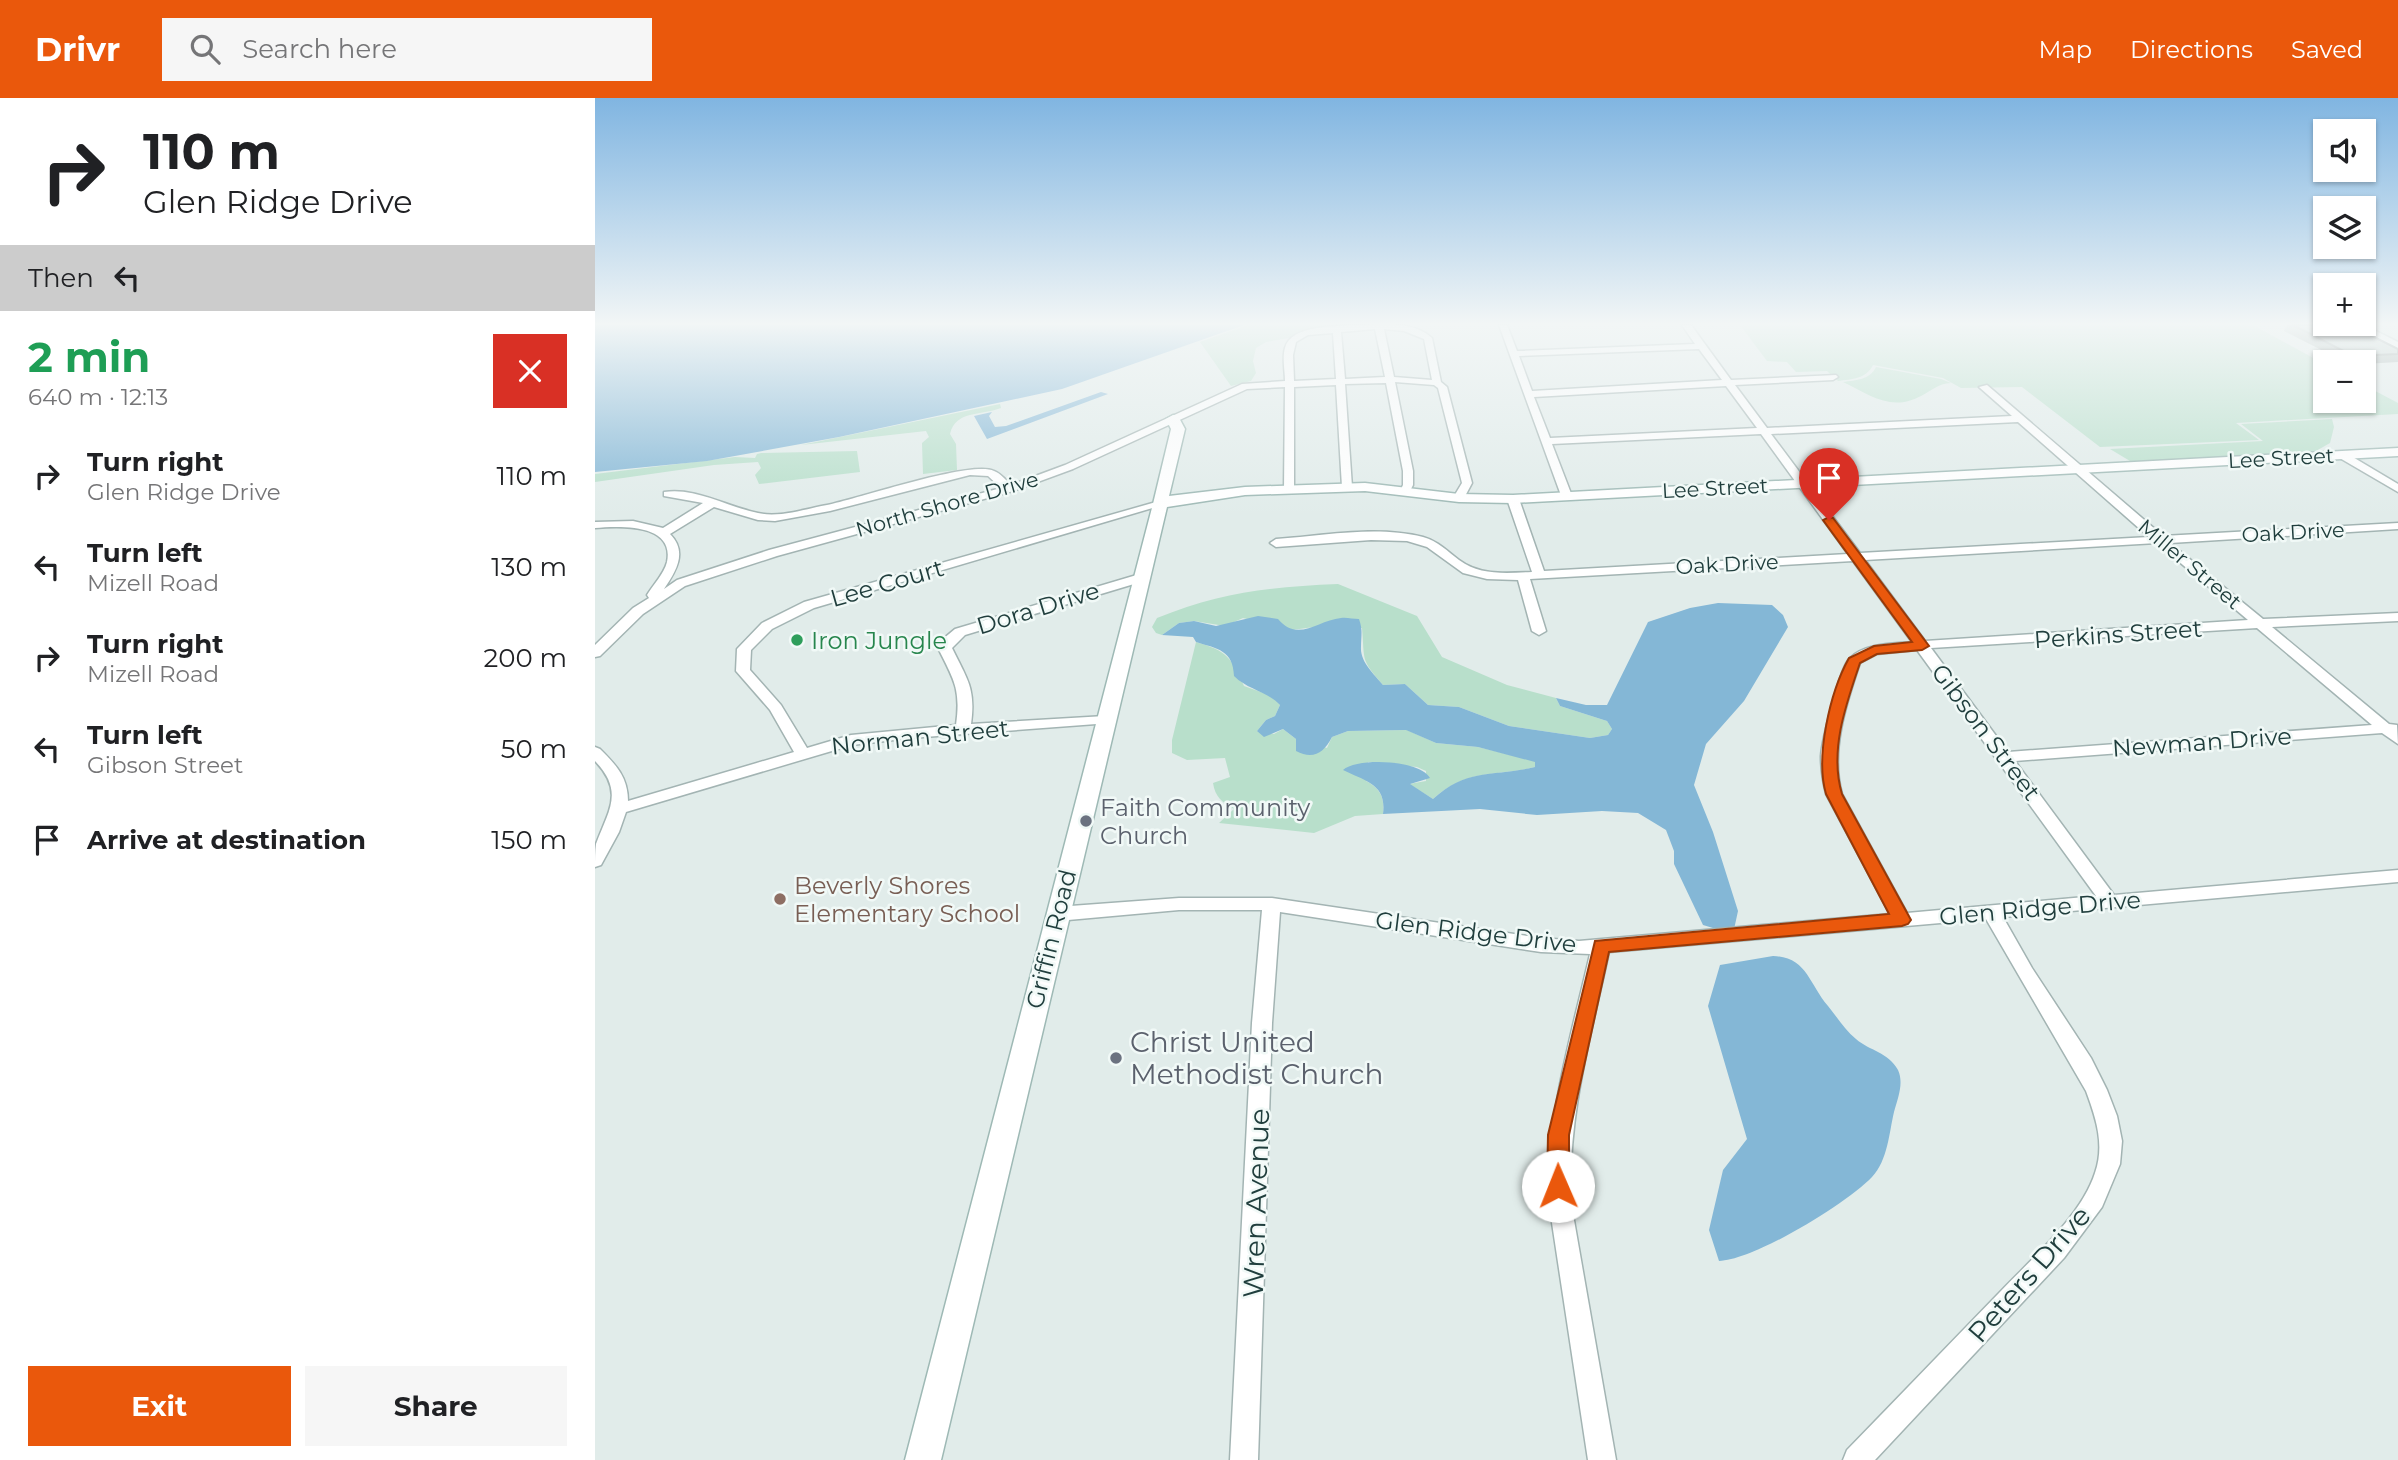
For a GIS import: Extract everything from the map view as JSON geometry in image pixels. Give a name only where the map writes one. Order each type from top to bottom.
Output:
[{"type":"street","name":"North Shore Drive","points":[[595,653],[648,603],[672,587],[710,572],[1009,489],[1069,467],[1239,389]]},
{"type":"street","points":[[1289,489],[1290,389]]},
{"type":"street","points":[[1340,389],[1347,487]]},
{"type":"street","points":[[1391,389],[1408,471],[1405,491]]},
{"type":"street","points":[[1442,389],[1467,483],[1459,498]]},
{"type":"street","points":[[1527,389],[1566,496]]},
{"type":"street","points":[[1529,394],[1650,389]]},
{"type":"street","name":"Gibson Street","points":[[1733,389],[2110,902]]},
{"type":"street","name":"Miller Street","points":[[1986,389],[2017,419],[2158,539],[2394,732]]},
{"type":"street","name":"Griffin Road","points":[[923,1460],[1160,504],[1178,429],[1173,419]]},
{"type":"street","points":[[1547,441],[2017,419]]},
{"type":"street","name":"Lee Street","points":[[1160,504],[1170,500],[1216,494],[1347,487],[1459,498],[1513,499],[2398,452]]},
{"type":"street","points":[[2342,455],[2398,489]]},
{"type":"street","points":[[668,494],[691,496],[758,517],[785,517],[978,471],[995,475],[1009,489]]},
{"type":"street","points":[[1513,499],[1540,576]]},
{"type":"street","points":[[663,533],[712,503]]},
{"type":"street","name":"Lee Court","points":[[802,752],[776,708],[743,671],[744,649],[767,626],[809,605],[1160,504]]},
{"type":"street","points":[[595,525],[635,524],[663,533],[671,542],[674,559],[670,570],[648,603]]},
{"type":"street","name":"Oak Drive","points":[[1276,542],[1392,536],[1412,538],[1437,547],[1457,566],[1468,571],[1492,577],[1523,577],[2398,526]]},
{"type":"street","points":[[1523,577],[1539,631]]},
{"type":"street","name":"Dora Drive","points":[[963,730],[967,700],[965,689],[945,648],[954,636],[987,623],[1140,578]]},
{"type":"street","name":"Perkins Street","points":[[1902,920],[1834,794],[1830,780],[1829,755],[1843,692],[1854,661],[1874,650],[1922,646],[2398,617]]},
{"type":"street","name":"Norman Street","points":[[618,809],[802,752],[871,737],[1105,720]]},
{"type":"street","name":"Newman Drive","points":[[2005,757],[2394,732]]},
{"type":"street","points":[[595,752],[617,779],[620,791],[612,830],[595,861]]},
{"type":"street","name":"Glen Ridge Drive","points":[[1057,914],[1178,904],[1272,904],[1541,945],[1601,946],[2398,876]]},
{"type":"street","name":"Wren Avenue","points":[[1244,1460],[1262,1023],[1272,904]]},
{"type":"street","name":"Peters Drive","points":[[1857,1460],[2056,1250],[2083,1217],[2103,1184],[2110,1163],[2112,1141],[2109,1124],[2091,1081],[2072,1044],[2025,972],[1991,912]]},
{"type":"street","points":[[1601,946],[1559,1135],[1556,1169],[1602,1460]]},
{"type":"green space","points":[[1857,389],[1934,389],[1910,401],[1890,402]]},
{"type":"green space","points":[[2024,389],[2313,389],[2313,413],[2376,413],[2376,391],[2398,403],[2398,414],[2236,423],[2259,440],[2100,447]]},
{"type":"green space","points":[[1000,404],[1001,408],[963,417],[953,426],[950,434],[956,444],[957,470],[923,474],[922,443],[929,437],[926,431],[801,445]]},
{"type":"green space","points":[[2332,419],[2334,427],[2330,443],[2309,455],[2135,464],[2110,449],[2263,441],[2241,424]]},
{"type":"green space","points":[[857,451],[860,472],[759,484],[755,475],[761,468],[758,462],[714,465],[595,482],[595,474],[735,457],[755,458],[761,453]]},
{"type":"green space","points":[[1338,584],[1417,616],[1442,657],[1507,685],[1556,698],[1560,706],[1607,721],[1612,729],[1608,735],[1590,738],[1509,726],[1459,707],[1428,705],[1405,684],[1383,685],[1365,659],[1362,628],[1314,627],[1292,630],[1243,618],[1225,626],[1194,621],[1179,623],[1162,635],[1156,633],[1152,627],[1157,618],[1202,602],[1267,589]]},
{"type":"green space","points":[[1196,642],[1227,656],[1244,686],[1272,696],[1280,705],[1275,716],[1266,720],[1257,731],[1274,734],[1283,729],[1296,739],[1327,748],[1332,737],[1348,731],[1407,730],[1436,743],[1478,747],[1535,761],[1535,767],[1470,778],[1458,782],[1433,799],[1409,784],[1426,781],[1426,771],[1417,767],[1368,762],[1366,781],[1381,794],[1383,814],[1355,816],[1314,833],[1219,823],[1234,809],[1220,799],[1213,783],[1230,777],[1225,758],[1187,760],[1172,753],[1172,740]]},
{"type":"water","points":[[595,389],[1063,389],[839,437],[707,461],[595,472]]},
{"type":"water","points":[[1101,392],[1108,394],[987,439],[974,416],[992,412],[989,416],[995,427],[1006,426]]},
{"type":"water","points":[[1718,603],[1772,605],[1783,615],[1788,627],[1744,701],[1706,744],[1694,785],[1713,832],[1738,911],[1733,934],[1703,925],[1674,864],[1674,851],[1666,830],[1638,813],[1602,811],[1537,815],[1480,809],[1383,814],[1382,796],[1378,790],[1343,770],[1374,762],[1414,767],[1430,778],[1410,784],[1433,799],[1470,777],[1535,767],[1535,762],[1478,747],[1436,743],[1406,730],[1348,731],[1332,737],[1322,751],[1313,755],[1302,754],[1296,751],[1296,739],[1283,729],[1264,737],[1257,731],[1266,720],[1275,716],[1280,705],[1234,676],[1231,661],[1223,652],[1196,642],[1193,637],[1162,635],[1179,623],[1194,621],[1216,626],[1258,616],[1278,619],[1286,626],[1301,630],[1341,618],[1359,619],[1363,658],[1383,685],[1405,684],[1428,705],[1459,707],[1509,726],[1590,738],[1608,735],[1612,729],[1607,721],[1560,706],[1556,698],[1586,705],[1607,705],[1648,622],[1690,608]]},
{"type":"water","points":[[1773,956],[1793,961],[1800,966],[1848,1032],[1894,1064],[1900,1075],[1900,1091],[1885,1154],[1872,1177],[1843,1201],[1777,1241],[1735,1258],[1719,1261],[1709,1230],[1723,1170],[1747,1139],[1708,1006],[1720,965]]},
{"type":"place","name":"Iron Jungle","points":[[797,640]]},
{"type":"place","name":"Faith Community Church","points":[[1086,821]]},
{"type":"place","name":"Beverly Shores Elementary School","points":[[780,899]]},
{"type":"place","name":"Christ United Methodist Church","points":[[1116,1058]]},
{"type":"route","points":[[1558,1186],[1556,1169],[1559,1135],[1601,946],[1902,920],[1834,794],[1830,780],[1829,755],[1843,692],[1854,661],[1860,655],[1874,650],[1922,646],[1829,520]]}]
